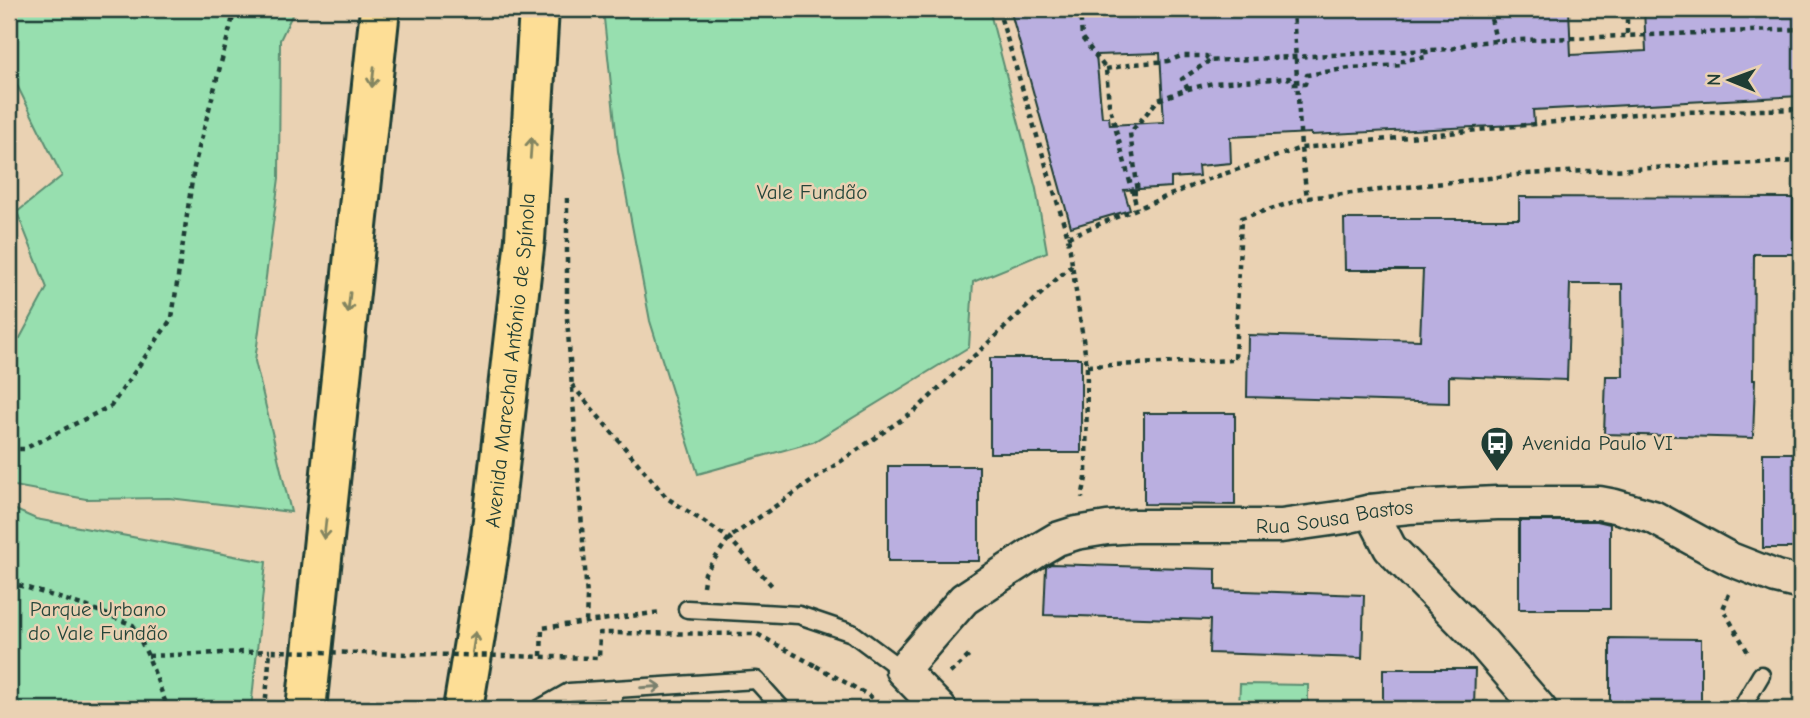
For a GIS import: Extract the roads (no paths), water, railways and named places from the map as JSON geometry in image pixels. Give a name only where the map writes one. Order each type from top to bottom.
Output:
[{"type":"highway","points":[[306,709],[380,9]]},
{"type":"highway","name":"Avenida Marechal António de Spínola","points":[[463,709],[491,538],[523,252],[539,14]]},
{"type":"street","name":"Rua Sousa Bastos","points":[[902,670],[964,600],[1057,539],[1107,528],[1281,526],[1409,507],[1497,503],[1599,503],[1654,517],[1741,564],[1801,583]]},
{"type":"street","points":[[1371,511],[1390,548],[1483,643],[1540,709]]},
{"type":"street","points":[[902,670],[940,709]]},
{"type":"lane","points":[[694,609],[799,615],[852,633],[902,670]]},
{"type":"lane","points":[[1741,709],[1761,675]]},
{"type":"lane","points":[[539,709],[569,692],[756,680],[782,709]]},
{"type":"lane","points":[[613,689],[613,709]]},
{"type":"place","name":"Avenida Paulo VI","points":[[1497,473]]},
{"type":"park label","name":"Vale Fundão","points":[[812,192]]},
{"type":"park label","name":"Parque Urbano do Vale Fundão","points":[[98,621]]}]
